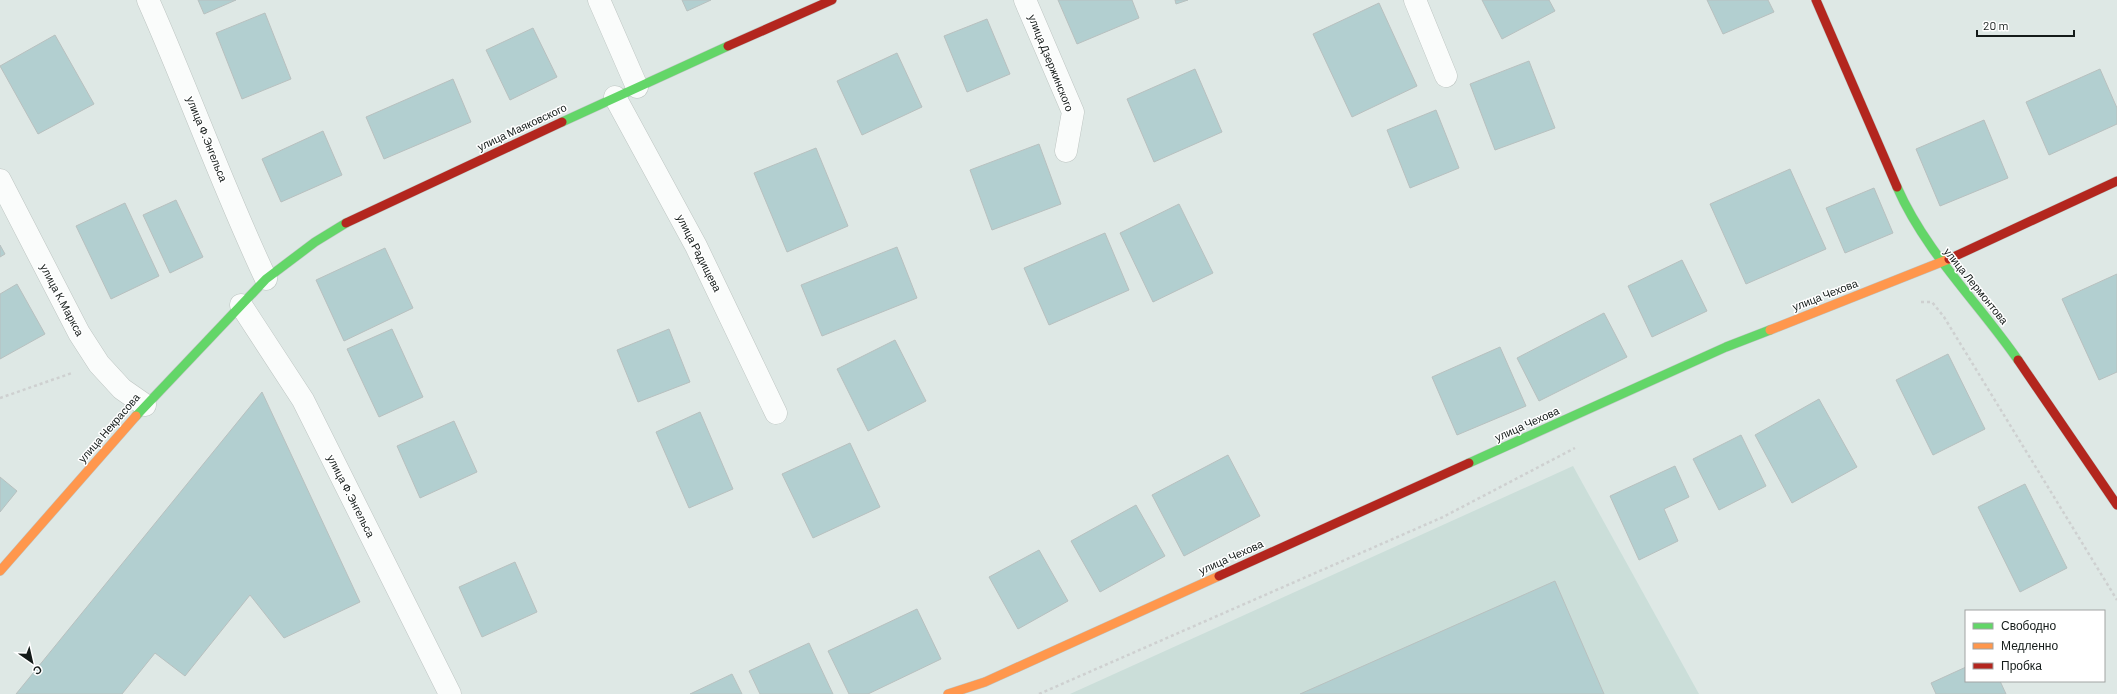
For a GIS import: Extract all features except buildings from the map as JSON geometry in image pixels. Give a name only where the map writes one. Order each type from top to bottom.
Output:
[{"type":"street","name":"улица Ф.Энгельса","points":[[148,0],[178,66],[247,239],[266,279]]},
{"type":"street","points":[[599,0],[637,87]]},
{"type":"street","name":"улица Маяковского","points":[[241,304],[266,279],[315,242],[353,219],[615,97],[832,0]]},
{"type":"street","name":"улица Дзержинского","points":[[1025,0],[1073,112],[1066,151]]},
{"type":"street","points":[[1415,0],[1446,76]]},
{"type":"street","name":"улица Лермонтова","points":[[1816,0],[1904,203],[1941,263],[1998,331],[2117,505]]},
{"type":"street","name":"улица Радищева","points":[[615,97],[696,246],[776,413]]},
{"type":"street","name":"улица К.Маркса","points":[[0,180],[78,332],[99,364],[122,389],[145,406]]},
{"type":"street","name":"улица Чехова","points":[[948,694],[985,682],[1726,347],[1941,263],[2117,181]]},
{"type":"street","name":"улица Ф.Энгельса","points":[[241,304],[304,400],[450,694]]},
{"type":"street","name":"улица Некрасова","points":[[0,571],[145,406],[241,304]]},
{"type":"path","points":[[1917,302],[1932,302],[1944,317],[2117,600]]},
{"type":"path","points":[[0,398],[99,364]]},
{"type":"path","points":[[1039,694],[1443,517],[1582,444]]},
{"type":"shaded area","points":[[1573,466],[1699,694],[1070,694]]},
{"type":"traffic: fast","points":[[562,122],[728,46]]},
{"type":"traffic: fast","points":[[1897,187],[1909,211],[1937,255],[2018,360]]},
{"type":"traffic: fast","points":[[136,416],[266,279],[315,242],[346,223]]},
{"type":"traffic: fast","points":[[1469,463],[1726,347],[1770,330]]},
{"type":"traffic: slow","points":[[1770,330],[1949,259]]},
{"type":"traffic: slow","points":[[0,571],[136,416]]},
{"type":"traffic: slow","points":[[948,694],[985,682],[1219,576]]},
{"type":"traffic: jam","points":[[728,46],[832,0]]},
{"type":"traffic: jam","points":[[1816,0],[1897,187]]},
{"type":"traffic: jam","points":[[346,223],[562,122]]},
{"type":"traffic: jam","points":[[1949,259],[2117,181]]},
{"type":"traffic: jam","points":[[2018,360],[2117,505]]},
{"type":"traffic: jam","points":[[1219,576],[1469,463]]}]
